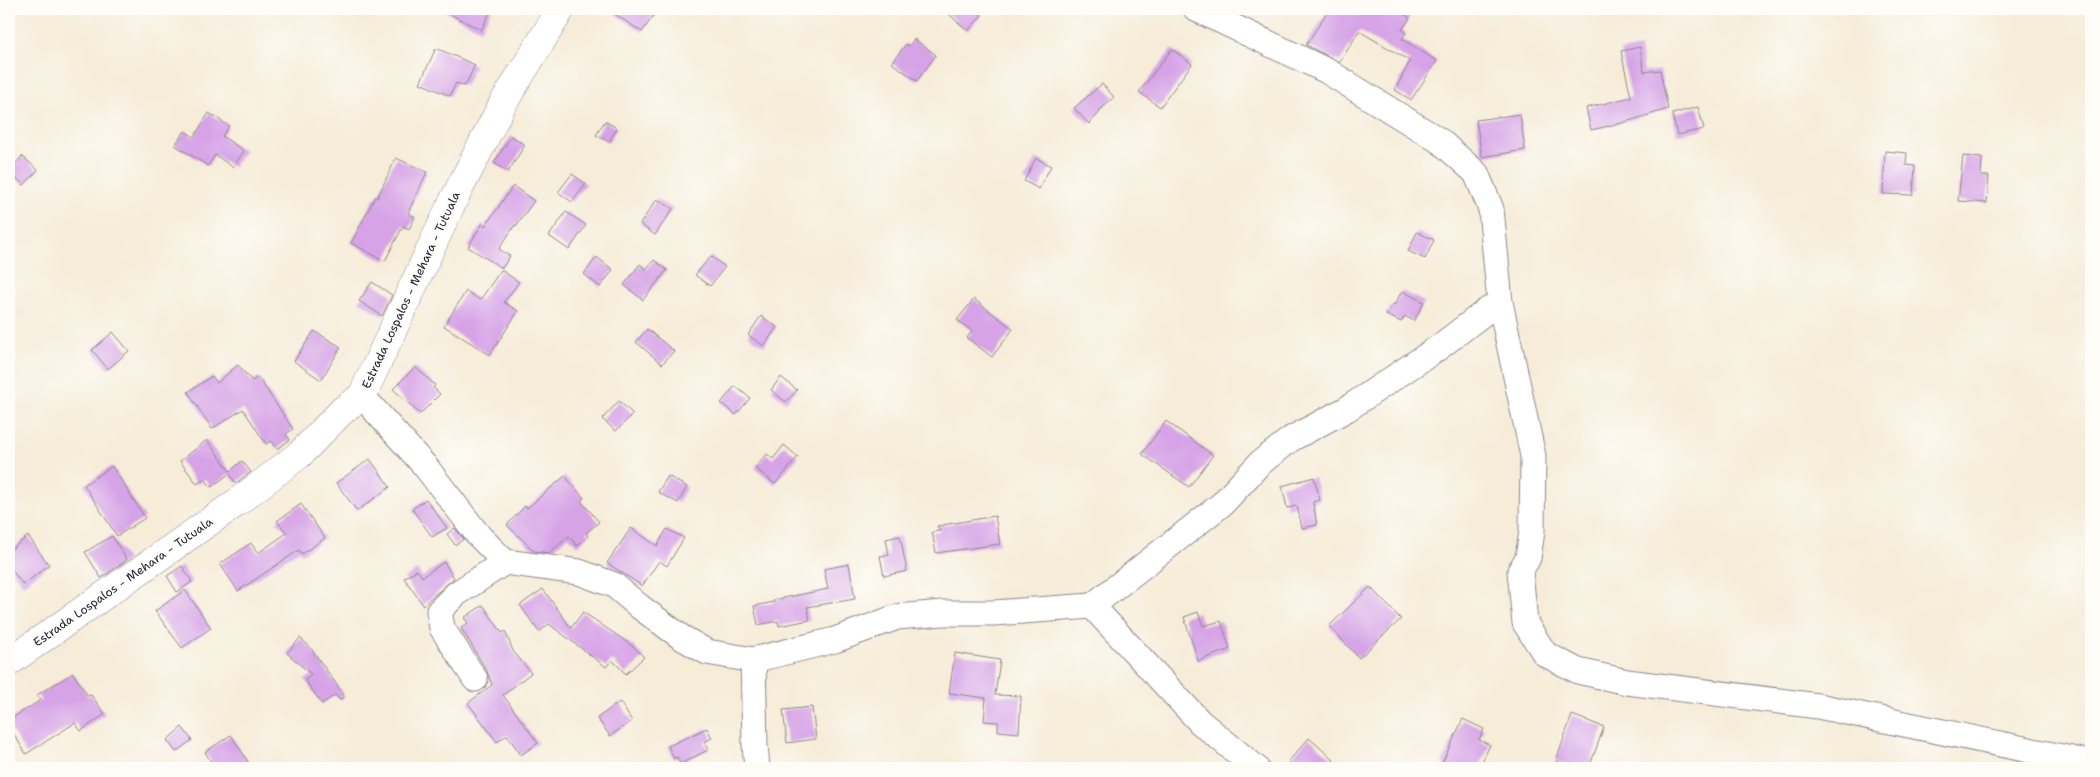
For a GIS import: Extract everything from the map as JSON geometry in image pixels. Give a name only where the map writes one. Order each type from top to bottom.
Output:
[{"type":"main road","name":"Estrada Lospalos - Mehara - Tutuala","points":[[9,662],[236,503],[299,455],[343,410],[362,396],[450,207],[502,105],[561,9]]},
{"type":"street","points":[[1196,9],[1327,71],[1440,141],[1476,173],[1491,209],[1500,302],[1533,456],[1532,531],[1528,558],[1520,571],[1525,623],[1546,654],[1578,671],[1627,682],[1818,706],[2091,763]]},
{"type":"street","points":[[362,396],[426,466],[479,536],[505,562],[579,572],[614,585],[681,637],[707,652],[753,660],[835,640],[898,617],[942,613],[994,613],[1092,606],[1222,504],[1260,464],[1290,439],[1347,409],[1438,348],[1500,302]]},
{"type":"street","points":[[475,679],[442,628],[438,611],[456,594],[505,562]]},
{"type":"street","points":[[1092,606],[1200,722],[1256,768]]},
{"type":"street","points":[[753,660],[755,745],[758,768]]},
{"type":"building","points":[[440,9],[492,9],[481,30]]},
{"type":"building","points":[[607,9],[658,9],[642,32]]},
{"type":"building","points":[[943,9],[975,9],[982,15],[968,31]]},
{"type":"building","points":[[1329,9],[1409,9],[1405,15],[1410,18],[1402,30],[1406,33],[1402,39],[1437,61],[1411,100],[1395,90],[1410,61],[1359,31],[1340,62],[1306,45]]},
{"type":"building","points":[[914,39],[936,55],[917,81],[892,63],[906,44],[909,46]]},
{"type":"building","points":[[1640,47],[1644,72],[1660,70],[1668,109],[1591,130],[1586,108],[1631,97],[1621,51]]},
{"type":"building","points":[[436,48],[475,65],[465,86],[456,83],[450,96],[420,83]]},
{"type":"building","points":[[1172,49],[1192,64],[1160,107],[1139,92]]},
{"type":"building","points":[[1102,84],[1114,97],[1089,124],[1074,108]]},
{"type":"building","points":[[1698,107],[1704,129],[1677,135],[1672,114]]},
{"type":"building","points":[[209,113],[229,126],[222,136],[244,151],[233,167],[215,155],[208,166],[175,145],[185,131],[194,137]]},
{"type":"building","points":[[1520,114],[1525,150],[1482,157],[1476,120]]},
{"type":"building","points":[[605,121],[617,128],[609,142],[596,135]]},
{"type":"building","points":[[511,136],[525,145],[508,172],[494,163]]},
{"type":"building","points":[[1885,151],[1907,153],[1906,165],[1915,166],[1913,195],[1883,194]]},
{"type":"building","points":[[22,156],[38,170],[24,185],[9,172]]},
{"type":"building","points":[[1963,156],[1982,158],[1981,176],[1989,176],[1987,203],[1958,201]]},
{"type":"building","points":[[396,158],[427,172],[408,213],[415,217],[409,229],[403,226],[385,261],[351,243],[375,197],[377,198]]},
{"type":"building","points":[[1036,158],[1051,166],[1039,189],[1024,181]]},
{"type":"building","points":[[572,174],[586,184],[572,202],[558,192]]},
{"type":"building","points":[[513,186],[534,201],[499,249],[510,256],[502,268],[468,247],[482,224],[485,226]]},
{"type":"building","points":[[657,199],[673,209],[655,235],[640,224]]},
{"type":"building","points":[[566,212],[586,225],[569,250],[549,236]]},
{"type":"building","points":[[1417,232],[1434,240],[1425,259],[1408,251]]},
{"type":"building","points":[[711,256],[725,267],[710,286],[695,275]]},
{"type":"building","points":[[597,257],[613,270],[600,287],[584,274]]},
{"type":"building","points":[[654,260],[667,270],[643,300],[624,285],[640,264],[646,269]]},
{"type":"building","points":[[501,270],[519,282],[504,302],[518,311],[490,355],[444,326],[466,291],[480,300]]},
{"type":"building","points":[[372,282],[392,295],[382,316],[359,301]]},
{"type":"building","points":[[1402,291],[1424,302],[1414,321],[1405,316],[1401,322],[1386,315]]},
{"type":"building","points":[[974,299],[1013,329],[992,357],[967,338],[972,331],[957,320]]},
{"type":"building","points":[[761,316],[777,327],[764,346],[748,335]]},
{"type":"building","points":[[647,329],[674,351],[662,364],[636,342]]},
{"type":"building","points":[[314,331],[341,347],[321,380],[294,361]]},
{"type":"building","points":[[113,332],[129,351],[108,369],[92,350]]},
{"type":"building","points":[[238,365],[252,381],[258,377],[293,429],[286,434],[290,440],[277,449],[272,441],[266,444],[243,409],[212,429],[188,392],[212,376],[217,383]]},
{"type":"building","points":[[415,367],[435,385],[433,387],[440,394],[420,414],[393,389]]},
{"type":"building","points":[[781,377],[797,390],[786,402],[771,390]]},
{"type":"building","points":[[735,386],[750,398],[736,415],[721,403]]},
{"type":"building","points":[[619,401],[633,414],[616,431],[602,419]]},
{"type":"building","points":[[1166,421],[1213,455],[1189,487],[1142,454]]},
{"type":"building","points":[[207,440],[230,471],[242,461],[251,472],[236,483],[229,474],[211,487],[205,479],[197,484],[180,461]]},
{"type":"building","points":[[784,445],[798,457],[775,484],[755,468],[767,454],[773,459]]},
{"type":"building","points":[[370,459],[390,487],[357,511],[336,483]]},
{"type":"building","points":[[112,466],[145,518],[117,536],[84,485]]},
{"type":"building","points":[[565,476],[584,498],[581,501],[599,522],[586,533],[588,536],[577,546],[569,536],[549,553],[534,551],[507,525],[525,506],[527,508]]},
{"type":"building","points":[[668,476],[687,487],[678,503],[658,492]]},
{"type":"building","points":[[1314,477],[1320,500],[1313,502],[1317,525],[1302,528],[1297,506],[1287,508],[1282,486]]},
{"type":"building","points":[[426,499],[447,528],[432,537],[412,509]]},
{"type":"building","points":[[301,504],[325,538],[302,554],[299,550],[238,591],[220,564],[251,543],[258,553],[287,533],[277,521]]},
{"type":"building","points":[[995,516],[1000,544],[936,553],[932,532],[940,531],[937,526]]},
{"type":"building","points":[[455,528],[464,539],[455,545],[447,534]]},
{"type":"building","points":[[631,528],[657,546],[667,529],[684,538],[667,566],[659,561],[642,586],[607,563]]},
{"type":"building","points":[[28,536],[49,565],[23,585],[9,566],[9,551]]},
{"type":"building","points":[[112,536],[127,560],[101,578],[85,552]]},
{"type":"building","points":[[900,536],[907,571],[884,576],[880,556],[889,555],[886,539]]},
{"type":"building","points":[[444,562],[454,578],[423,605],[404,578],[417,570],[422,577]]},
{"type":"building","points":[[849,564],[855,599],[807,607],[810,620],[779,626],[778,621],[758,625],[754,606],[828,589],[824,569]]},
{"type":"building","points":[[182,566],[192,582],[177,592],[167,576]]},
{"type":"building","points":[[1370,587],[1401,619],[1359,658],[1329,626]]},
{"type":"building","points":[[543,589],[571,628],[583,612],[634,647],[644,657],[626,674],[612,660],[606,667],[549,624],[539,632],[520,605]]},
{"type":"building","points":[[185,590],[211,628],[182,648],[155,611]]},
{"type":"building","points":[[483,605],[502,633],[505,631],[513,651],[531,673],[503,695],[538,743],[521,755],[507,735],[497,742],[468,703],[492,685],[487,671],[461,628],[468,623],[464,618]]},
{"type":"building","points":[[1198,612],[1203,626],[1221,621],[1230,649],[1198,661],[1184,617]]},
{"type":"building","points":[[300,638],[310,647],[341,691],[344,697],[340,700],[335,695],[322,704],[305,680],[312,675],[287,653]]},
{"type":"building","points":[[955,653],[1000,660],[995,695],[1021,696],[1019,733],[998,731],[998,722],[984,721],[986,698],[949,693]]},
{"type":"building","points":[[73,673],[88,696],[91,695],[105,714],[81,731],[75,723],[26,754],[9,726],[9,720],[41,700],[37,695]]},
{"type":"building","points":[[620,702],[632,721],[610,736],[597,718]]},
{"type":"building","points":[[812,707],[816,739],[787,743],[783,710]]},
{"type":"building","points":[[1572,715],[1604,727],[1589,768],[1577,768],[1556,761]]},
{"type":"building","points":[[1463,719],[1484,729],[1479,740],[1490,745],[1479,768],[1442,768],[1444,764],[1442,763]]},
{"type":"building","points":[[182,727],[192,740],[176,752],[167,740]]},
{"type":"building","points":[[707,728],[712,738],[704,742],[708,750],[680,764],[677,757],[674,759],[668,746]]},
{"type":"building","points":[[231,735],[252,768],[215,768],[205,752]]},
{"type":"building","points":[[1309,738],[1334,760],[1327,768],[1295,768],[1288,762]]}]
